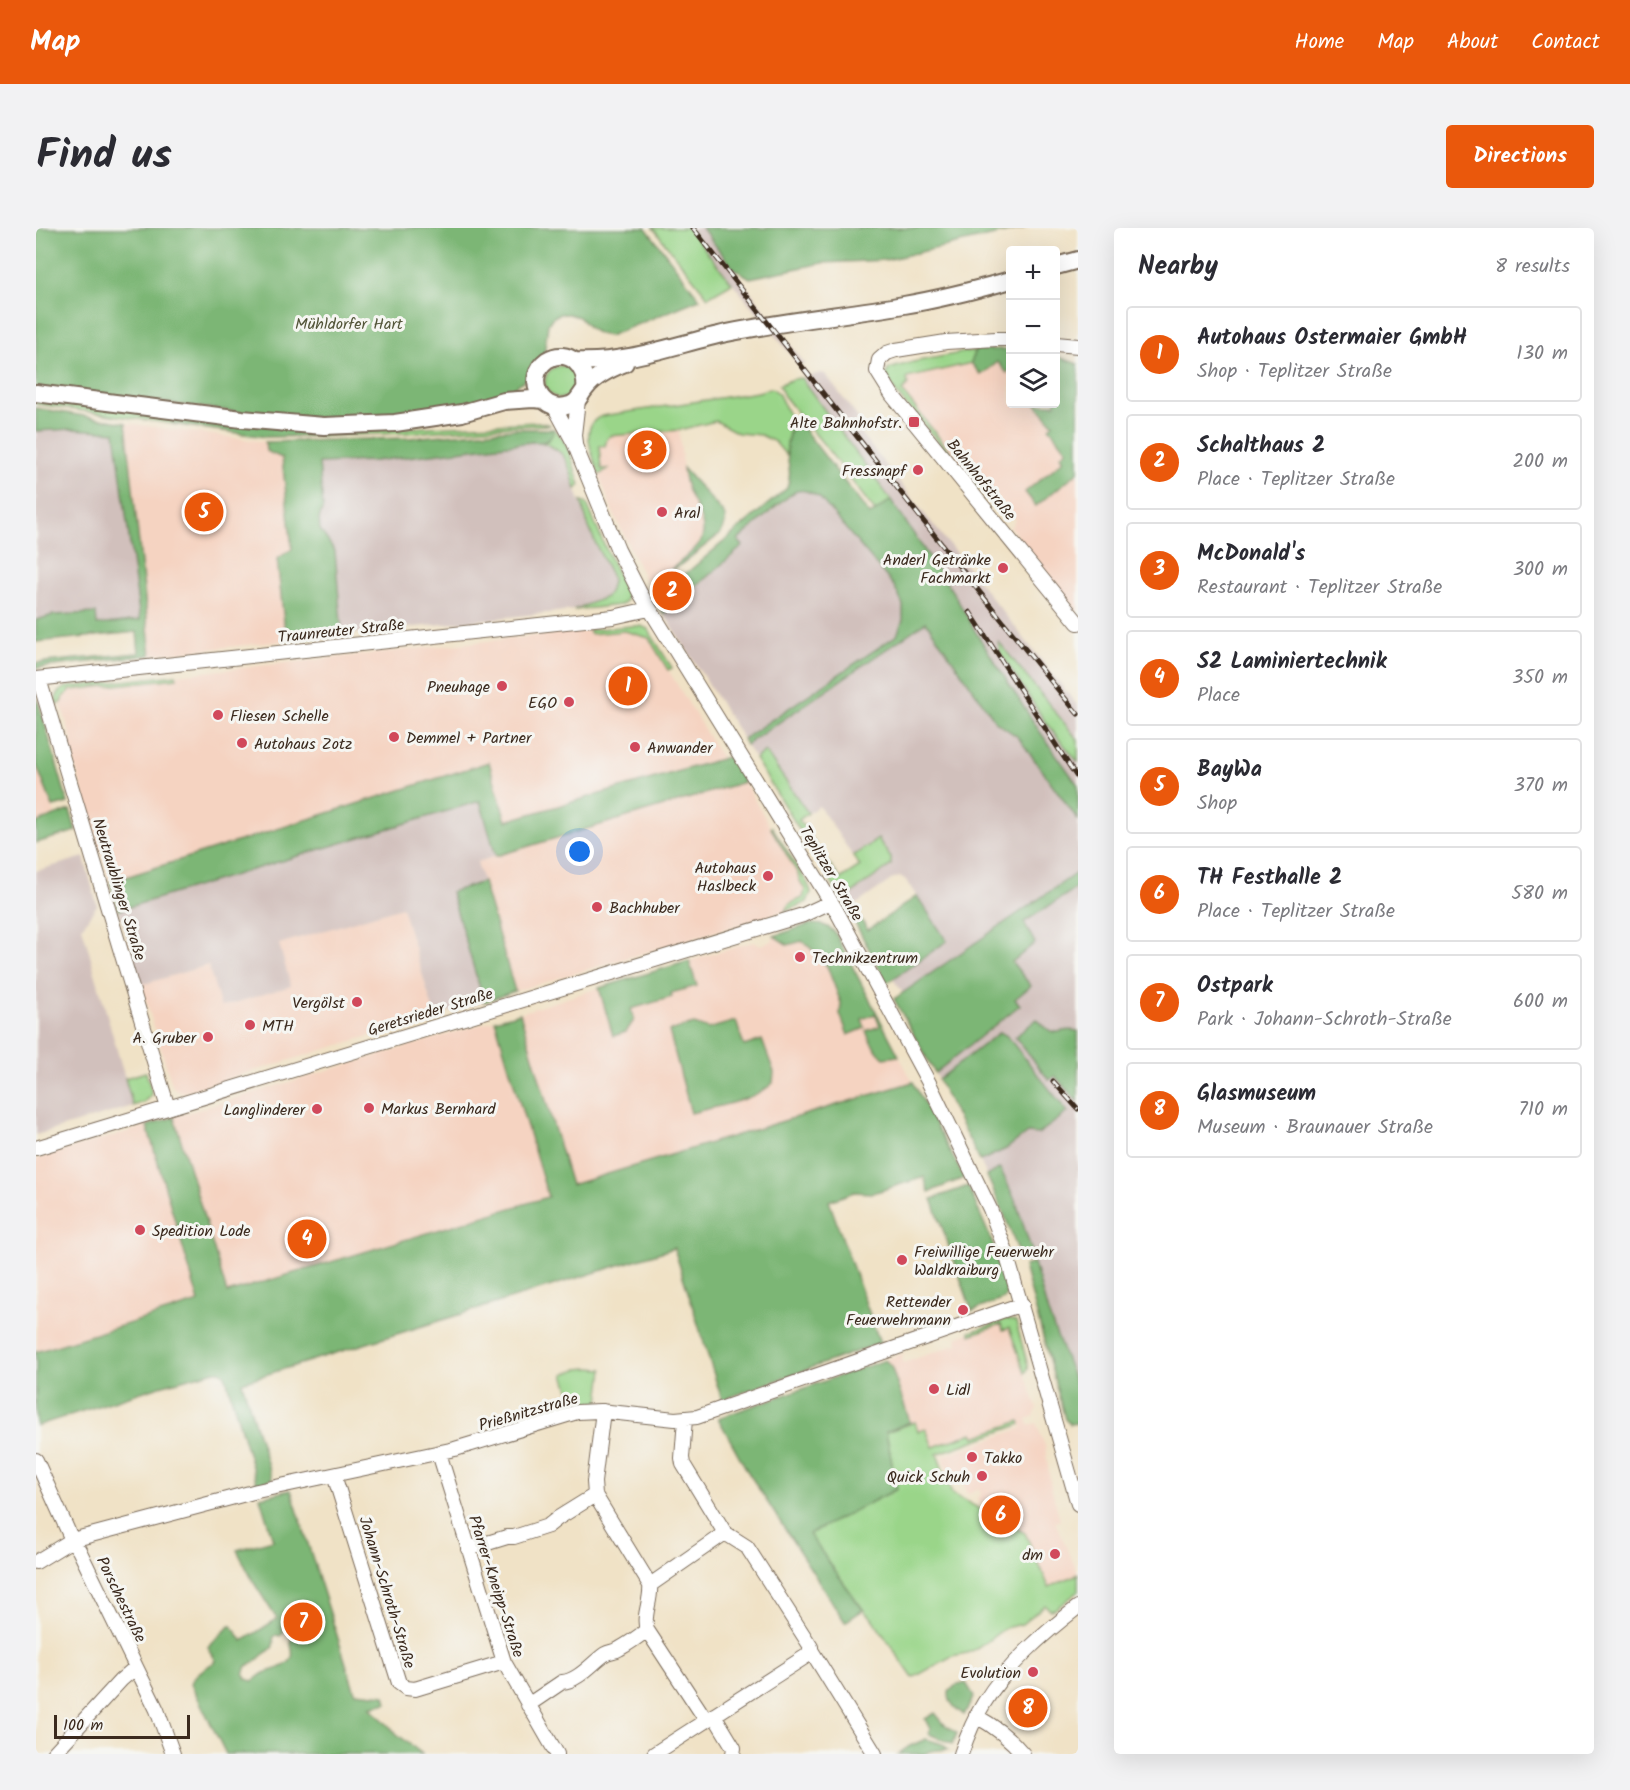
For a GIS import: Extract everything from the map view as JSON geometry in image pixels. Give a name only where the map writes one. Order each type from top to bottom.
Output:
[{"type":"main road","points":[[1060,265],[1078,260]]},
{"type":"main road","points":[[575,361],[601,361],[643,355],[726,334],[786,322],[904,305],[957,295],[1006,281]]},
{"type":"main road","points":[[36,393],[242,419],[324,426],[395,423],[462,413],[504,401],[534,399],[569,405],[611,368],[643,355]]},
{"type":"main road","points":[[504,401],[528,385],[536,377],[542,365],[552,358],[564,356],[575,361],[583,370],[586,382],[582,394]]},
{"type":"main road","points":[[536,377],[536,387],[549,403]]},
{"type":"street","name":"Bahnhofstraße","points":[[1006,339],[946,342],[896,350],[881,357],[877,371],[882,382],[1078,624]]},
{"type":"street","points":[[1060,344],[1078,346]]},
{"type":"street","name":"Teplitzer Straße","points":[[576,448],[574,435],[582,394]]},
{"type":"street","name":"Teplitzer Straße","points":[[549,403],[576,448],[618,550],[649,609],[831,902],[929,1083],[976,1178],[998,1227],[1078,1504]]},
{"type":"street","name":"Traunreuter Straße","points":[[38,679],[613,617],[649,609]]},
{"type":"street","name":"Neutraublinger Straße","points":[[38,679],[168,1108]]},
{"type":"street","name":"Geretsrieder Straße","points":[[36,1148],[804,915],[831,902]]},
{"type":"street","name":"Prießnitzstraße","points":[[36,1562],[72,1540],[257,1491],[439,1453],[577,1412],[591,1410],[685,1419],[708,1414],[1022,1304]]},
{"type":"street","points":[[603,1411],[594,1482],[595,1495],[650,1585],[647,1630],[734,1748],[733,1754]]},
{"type":"street","points":[[685,1419],[682,1461],[726,1533],[747,1546],[875,1754]]},
{"type":"street","name":"Pfarrer-Kneipp-Straße","points":[[439,1453],[504,1662],[557,1754]]},
{"type":"street","name":"Porschestraße","points":[[36,1460],[72,1540],[157,1710],[173,1754]]},
{"type":"street","name":"Johann-Schroth-Straße","points":[[334,1474],[399,1683],[406,1688],[415,1689],[504,1662]]},
{"type":"street","points":[[468,1548],[548,1526],[595,1495]]},
{"type":"street","points":[[650,1585],[726,1533]]},
{"type":"street","points":[[961,1754],[976,1716],[989,1695],[1018,1660],[1078,1607]]},
{"type":"street","points":[[528,1705],[562,1682],[568,1682],[590,1667],[593,1662],[609,1652],[616,1651],[647,1630]]},
{"type":"street","points":[[654,1754],[808,1654],[811,1648]]},
{"type":"street","points":[[53,1754],[116,1684],[136,1667]]},
{"type":"street","points":[[976,1716],[992,1725],[1013,1742],[1023,1754]]},
{"type":"shaded area","points":[[688,228],[701,228],[805,364],[799,365]]},
{"type":"shaded area","points":[[998,362],[1006,372],[1006,408],[1039,408],[1053,424],[1049,428],[1067,450],[1065,460],[1025,492],[1036,506],[1078,472],[1078,613],[1010,527],[1015,520],[982,478],[976,483],[901,391],[908,385],[906,378],[971,363],[981,375]]},
{"type":"shaded area","points":[[825,374],[859,419],[853,424],[1078,706],[1078,785],[1038,729],[954,594],[891,500],[801,378]]},
{"type":"shaded area","points":[[126,423],[265,442],[266,451],[282,458],[292,549],[277,559],[286,641],[151,655]]},
{"type":"shaded area","points":[[73,429],[115,432],[140,621],[97,625],[96,613],[53,615],[36,620],[36,431]]},
{"type":"shaded area","points":[[679,430],[684,480],[700,516],[703,536],[698,545],[669,571],[646,582],[612,510],[599,475],[607,469],[601,470],[599,446],[610,436]]},
{"type":"shaded area","points":[[533,442],[554,447],[566,460],[588,525],[611,575],[610,590],[606,597],[574,610],[342,635],[335,551],[320,530],[319,519],[323,507],[318,463],[374,461]]},
{"type":"shaded area","points":[[796,491],[808,491],[819,497],[894,586],[903,605],[903,620],[897,635],[743,739],[664,614],[743,546],[738,540]]},
{"type":"shaded area","points":[[926,622],[996,722],[1018,737],[1078,820],[1078,872],[903,993],[893,979],[947,941],[905,879],[901,877],[894,878],[848,910],[842,900],[891,865],[892,862],[878,839],[853,856],[819,806],[808,813],[766,752],[755,759],[746,745]]},
{"type":"shaded area","points":[[589,630],[590,634],[625,631],[649,638],[722,759],[505,821],[489,763],[110,882],[68,743],[72,741],[61,703],[63,697],[71,690],[177,677],[176,675]]},
{"type":"shaded area","points":[[36,764],[55,814],[36,823]]},
{"type":"shaded area","points":[[744,782],[798,874],[805,890],[803,898],[789,904],[785,911],[515,991],[476,862]]},
{"type":"shaded area","points":[[480,801],[496,856],[477,862],[483,882],[451,892],[484,1002],[435,1016],[402,907],[279,944],[291,986],[221,1007],[208,965],[141,985],[119,910]]},
{"type":"shaded area","points":[[84,857],[97,905],[82,927],[133,1106],[36,1135],[36,871]]},
{"type":"shaded area","points":[[1078,887],[1078,1390],[1048,1313],[1016,1202],[1000,1169],[987,1176],[980,1161],[1006,1149],[1028,1133],[1068,1112],[1000,1032],[938,1080],[935,1073],[1020,1006],[1015,999],[1011,963],[1023,922]]},
{"type":"shaded area","points":[[402,907],[435,1016],[184,1092],[173,1087],[141,985],[208,965],[221,1006],[228,1005],[290,986],[278,944]]},
{"type":"shaded area","points":[[774,936],[788,945],[802,941],[815,952],[827,966],[841,1003],[840,1014],[865,1028],[862,1019],[875,1014],[880,1026],[884,1058],[899,1056],[913,1082],[571,1185],[520,1013],[599,988],[614,1036],[626,1032],[631,1009],[672,997],[671,993],[697,986],[689,961],[753,942],[760,945],[772,941]],"holes":[[[736,1021],[744,1046],[762,1040],[768,1057],[765,1090],[753,1096],[692,1113],[694,1024],[708,1029]]]},
{"type":"shaded area","points":[[495,1020],[548,1196],[227,1293],[174,1117]]},
{"type":"shaded area","points":[[147,1126],[200,1302],[37,1351],[36,1159]]},
{"type":"shaded area","points":[[1001,1324],[1009,1328],[1037,1408],[1034,1416],[1027,1419],[1029,1425],[1036,1423],[1045,1446],[1051,1487],[1060,1520],[1055,1522],[1078,1573],[1050,1587],[1025,1533],[1020,1530],[1018,1523],[1012,1525],[1006,1505],[988,1511],[984,1502],[979,1504],[977,1497],[981,1495],[979,1489],[967,1493],[962,1478],[958,1479],[956,1475],[950,1477],[943,1456],[1022,1428],[1020,1421],[975,1437],[974,1433],[933,1447],[918,1432],[915,1422],[910,1422],[891,1366],[885,1360],[905,1353],[902,1357],[903,1363],[958,1344],[957,1338],[970,1332],[971,1335]]},
{"type":"green space","name":"Mühldorfer Hart","points":[[36,228],[646,228],[700,299],[609,336],[590,329],[579,317],[559,314],[548,324],[544,356],[527,378],[507,393],[465,407],[368,419],[278,417],[36,387]]},
{"type":"green space","points":[[653,228],[688,228],[732,283],[708,297]]},
{"type":"green space","points":[[702,228],[1025,228],[886,260],[823,263],[750,278],[733,268]]},
{"type":"green space","points":[[1006,349],[1006,372],[998,362],[981,375],[971,363],[976,350]]},
{"type":"green space","points":[[976,350],[971,363],[907,378],[908,385],[902,391],[975,483],[982,478],[985,481],[979,489],[896,393],[886,374],[889,369],[913,362]]},
{"type":"green space","points":[[1060,357],[1078,364],[1078,472],[1036,506],[1025,492],[1064,460],[1061,455],[1067,450],[1049,427],[1053,424],[1039,408],[1060,408]]},
{"type":"green space","points":[[561,366],[572,371],[577,382],[572,393],[561,398],[550,393],[545,382],[550,371]]},
{"type":"green space","points":[[801,378],[891,500],[875,511],[784,396],[779,385]]},
{"type":"green space","points":[[772,388],[778,393],[794,425],[789,433],[786,455],[775,442],[761,435],[738,433],[716,421],[679,430],[610,436],[605,446],[599,446],[601,469],[608,469],[599,475],[589,442],[590,426],[594,420],[602,416]]},
{"type":"green space","points":[[36,399],[174,416],[173,424],[36,404]]},
{"type":"green space","points":[[36,408],[126,423],[151,655],[36,668],[36,663],[139,653],[137,632],[36,642],[36,620],[53,615],[96,613],[97,625],[140,620],[115,432],[73,429],[36,431]]},
{"type":"green space","points":[[174,416],[322,432],[321,436],[266,437],[173,424]]},
{"type":"green space","points":[[538,422],[551,425],[321,436],[322,432]]},
{"type":"green space","points":[[800,424],[870,515],[891,500],[954,594],[1038,729],[1078,785],[1078,820],[1018,737],[996,722],[926,622],[746,745],[743,739],[897,635],[903,620],[903,605],[894,586],[820,498],[803,491],[797,491],[786,498],[738,540],[743,546],[664,614],[661,608],[684,586],[678,578],[787,488],[790,472],[787,443],[794,425]]},
{"type":"green space","points":[[516,429],[554,429],[551,437],[543,442],[374,461],[319,463],[323,507],[319,519],[320,530],[335,551],[342,635],[286,641],[277,559],[292,549],[282,458],[266,451],[265,442],[408,438]]},
{"type":"green space","points":[[554,429],[564,441],[570,455],[580,485],[576,489],[563,455],[543,443],[549,440]]},
{"type":"green space","points":[[683,468],[724,514],[725,522],[720,534],[679,566],[669,571],[695,549],[703,532],[703,525],[687,488]]},
{"type":"green space","points":[[581,501],[587,504],[626,593],[626,600],[621,605],[574,610],[606,597],[612,581],[588,525]]},
{"type":"green space","points":[[632,626],[648,629],[672,668],[668,670],[649,638],[625,631],[590,634],[589,630]]},
{"type":"green space","points":[[998,641],[1078,740],[1078,762],[1046,723],[1000,652]]},
{"type":"green space","points":[[176,675],[177,678],[71,690],[63,697],[61,703],[56,704],[58,693],[67,687]]},
{"type":"green space","points":[[36,699],[68,803],[53,807],[36,764]]},
{"type":"green space","points":[[765,751],[808,813],[799,820],[818,848],[811,848],[755,759]]},
{"type":"green space","points":[[728,757],[744,782],[496,856],[480,801],[119,910],[110,882],[489,762],[506,821]]},
{"type":"green space","points":[[70,810],[76,831],[36,843],[36,823]]},
{"type":"green space","points":[[772,827],[811,892],[807,902],[785,911],[789,904],[803,898],[805,890]]},
{"type":"green space","points":[[878,839],[891,858],[891,865],[842,900],[819,862],[823,855],[840,879],[860,866],[853,856]]},
{"type":"green space","points":[[1078,872],[1078,887],[1024,922],[1035,943],[1012,962],[1031,986],[1015,999],[1020,1005],[935,1073],[894,999]]},
{"type":"green space","points":[[483,882],[515,991],[484,1002],[451,892]]},
{"type":"green space","points":[[917,896],[947,941],[887,983],[848,910],[852,907],[868,930]]},
{"type":"green space","points":[[810,924],[830,928],[835,933],[899,1056],[884,1058],[871,1042],[866,1031],[880,1026],[875,1014],[862,1019],[865,1028],[848,1035],[840,1014],[841,1003],[827,966],[802,941],[788,945],[774,936]]},
{"type":"green space","points":[[689,961],[697,986],[671,993],[672,997],[631,1009],[634,1020],[626,1032],[613,1036],[599,988]]},
{"type":"green space","points":[[520,1013],[571,1185],[913,1082],[964,1178],[929,1192],[924,1177],[873,1193],[854,1192],[829,1201],[880,1343],[722,1400],[674,1248],[242,1382],[272,1479],[257,1484],[225,1375],[220,1371],[160,1386],[36,1426],[36,1352],[199,1302],[147,1126],[174,1117],[227,1293],[548,1197],[495,1020]]},
{"type":"green space","points":[[1037,1019],[1053,1032],[1078,1031],[1078,1102],[1055,1076],[1049,1080],[1015,1037]]},
{"type":"green space","points":[[736,1021],[744,1046],[762,1040],[774,1072],[773,1083],[746,1099],[691,1113],[669,1031],[694,1024],[708,1029]]},
{"type":"green space","points":[[1000,1032],[1007,1036],[1068,1112],[1038,1134],[1027,1133],[1006,1149],[980,1161],[938,1080]]},
{"type":"green space","points":[[146,1072],[151,1095],[144,1102],[133,1106],[125,1078]]},
{"type":"green space","points":[[1000,1168],[1016,1202],[1032,1252],[1020,1256],[987,1176]]},
{"type":"green space","points":[[968,1186],[996,1251],[1007,1288],[1004,1299],[972,1311],[932,1199]]},
{"type":"green space","points":[[1034,1263],[1048,1313],[1078,1390],[1078,1423],[1070,1424],[1065,1419],[1024,1266]]},
{"type":"green space","points":[[1007,1319],[1016,1322],[1028,1366],[1025,1373],[1009,1328],[1003,1330],[1001,1324],[970,1335],[970,1332]]},
{"type":"green space","points":[[885,1360],[891,1366],[910,1422],[886,1432],[897,1489],[809,1534],[863,1610],[845,1622],[748,1472],[718,1418]]},
{"type":"green space","points":[[589,1368],[603,1369],[599,1402],[574,1404],[564,1374]]},
{"type":"green space","points":[[1020,1421],[1021,1424],[937,1454],[952,1494],[1025,1533],[1049,1587],[1078,1574],[1078,1592],[1055,1609],[1050,1610],[1045,1605],[1022,1624],[1005,1628],[978,1648],[952,1656],[913,1678],[871,1617],[808,1534],[897,1489],[886,1432],[915,1422],[918,1431],[926,1429],[933,1447],[973,1433],[975,1437]]},
{"type":"green space","points":[[291,1490],[355,1692],[385,1695],[387,1703],[370,1707],[397,1734],[422,1754],[226,1754],[191,1684],[198,1674],[216,1661],[208,1647],[231,1625],[243,1641],[277,1619],[254,1583],[237,1550],[273,1540],[260,1497]],"holes":[[[286,1625],[290,1633],[292,1652],[290,1661],[252,1681],[246,1679],[244,1674],[247,1666],[272,1648],[273,1638],[276,1635],[280,1636],[284,1632],[282,1627]]]},
{"type":"green space","points":[[966,1683],[974,1696],[964,1715],[951,1703],[949,1692],[955,1686]]},
{"type":"green space","points":[[935,1713],[944,1724],[957,1733],[953,1744],[929,1734],[930,1729],[925,1719]]},
{"type":"green space","points":[[926,1739],[942,1744],[948,1749],[924,1754],[898,1754],[910,1746]]},
{"type":"railway","points":[[693,228],[1078,714]]},
{"type":"railway","points":[[970,612],[1078,779]]},
{"type":"railway","points":[[1053,1081],[1078,1109]]},
{"type":"place","name":"Alte Bahnhofstr.","points":[[914,422]]},
{"type":"place","name":"McDonald's","points":[[647,450]]},
{"type":"place","name":"Fressnapf","points":[[918,470]]},
{"type":"place","name":"BayWa","points":[[204,512]]},
{"type":"place","name":"Aral","points":[[662,512]]},
{"type":"place","name":"Anderl Getränke Fachmarkt","points":[[1003,568]]},
{"type":"place","name":"Schalthaus 2","points":[[672,591]]},
{"type":"place","name":"Pneuhage","points":[[502,686]]},
{"type":"place","name":"Autohaus Ostermaier GmbH","points":[[628,686]]},
{"type":"place","name":"EGO","points":[[569,702]]},
{"type":"place","name":"Fliesen Schelle","points":[[218,715]]},
{"type":"place","name":"Demmel + Partner","points":[[394,737]]},
{"type":"place","name":"Autohaus Zotz","points":[[242,743]]},
{"type":"place","name":"Anwander","points":[[635,747]]},
{"type":"place","name":"Autohaus Haslbeck","points":[[768,876]]},
{"type":"place","name":"Bachhuber","points":[[597,907]]},
{"type":"place","name":"Technikzentrum","points":[[800,957]]},
{"type":"place","name":"Vergölst","points":[[357,1002]]},
{"type":"place","name":"MTH","points":[[250,1025]]},
{"type":"place","name":"A. Gruber","points":[[208,1037]]},
{"type":"place","name":"Markus Bernhard","points":[[369,1108]]},
{"type":"place","name":"Langlinderer","points":[[317,1109]]},
{"type":"place","name":"Spedition Lode","points":[[140,1230]]},
{"type":"place","name":"S2 Laminiertechnik","points":[[307,1239]]},
{"type":"place","name":"Freiwillige Feuerwehr Waldkraiburg","points":[[902,1260]]},
{"type":"place","name":"Rettender Feuerwehrmann","points":[[963,1310]]},
{"type":"place","name":"Lidl","points":[[934,1389]]},
{"type":"place","name":"Takko","points":[[972,1457]]},
{"type":"place","name":"Quick Schuh","points":[[982,1476]]},
{"type":"place","name":"TH Festhalle 2","points":[[1001,1515]]},
{"type":"place","name":"dm","points":[[1055,1554]]},
{"type":"place","name":"Ostpark","points":[[303,1622]]},
{"type":"place","name":"Evolution","points":[[1033,1672]]},
{"type":"place","name":"Glasmuseum","points":[[1028,1708]]}]
